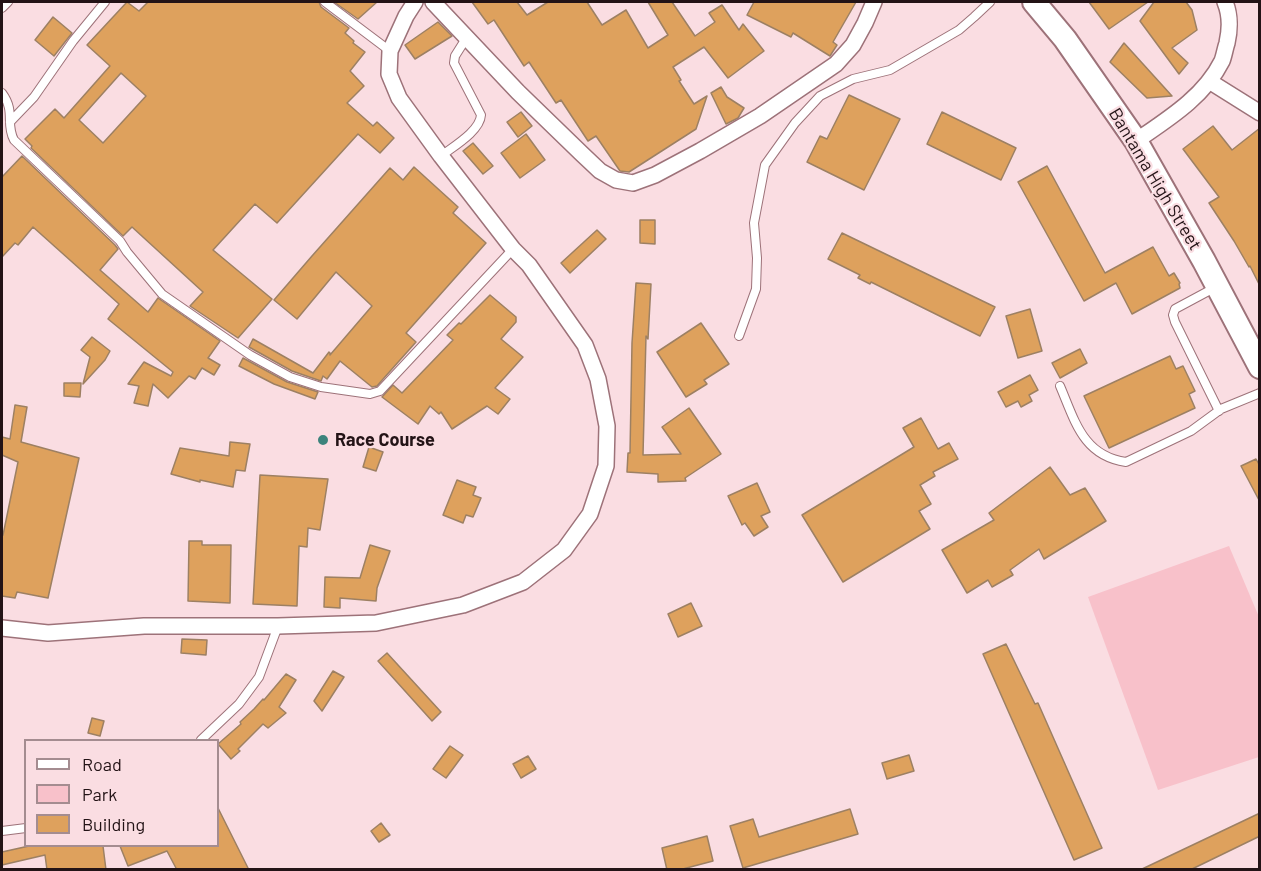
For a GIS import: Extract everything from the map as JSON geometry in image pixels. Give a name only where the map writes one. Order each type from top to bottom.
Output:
[{"type":"main road","name":"Bantama High Street","points":[[1034,2],[1065,39],[1136,141],[1260,367]]},
{"type":"street","points":[[2,628],[48,633],[144,626],[279,627],[376,622],[463,605],[523,582],[564,550],[590,514],[606,466],[607,426],[598,379],[585,345],[529,265],[513,249],[399,98],[389,74],[390,51],[415,2]]},
{"type":"street","points":[[433,2],[518,92],[600,171],[616,180],[633,183],[655,175],[760,116],[836,64],[853,45],[866,23],[874,2]]},
{"type":"street","points":[[1136,141],[1189,103],[1209,81],[1222,60],[1229,32],[1225,2]]},
{"type":"street","points":[[1209,81],[1260,113]]},
{"type":"lane","points":[[2,8],[8,2]]},
{"type":"lane","points":[[10,122],[34,97],[73,41],[105,2]]},
{"type":"lane","points":[[326,2],[390,51]]},
{"type":"lane","points":[[739,336],[756,289],[757,258],[754,223],[765,165],[795,123],[820,96],[853,79],[890,70],[959,30],[990,2]]},
{"type":"lane","points":[[441,156],[476,129],[481,122],[481,115],[454,63],[455,56],[467,37]]},
{"type":"lane","points":[[2,93],[10,109],[10,134],[14,140],[120,241],[162,294],[250,355],[290,376],[321,387],[370,394],[380,391],[513,249]]},
{"type":"lane","points":[[1217,286],[1175,309],[1173,315],[1219,411]]},
{"type":"lane","points":[[1060,386],[1080,434],[1102,455],[1126,462],[1191,430],[1219,411],[1260,393]]},
{"type":"lane","points":[[203,739],[239,704],[259,677],[279,627]]},
{"type":"lane","points":[[2,831],[24,828]]},
{"type":"green space","points":[[1229,546],[1259,617],[1259,757],[1158,790],[1088,597]]},
{"type":"building","points":[[127,2],[139,11],[148,2],[319,2],[321,7],[349,28],[345,33],[365,52],[350,71],[364,86],[347,103],[373,126],[377,122],[394,138],[380,153],[358,134],[277,223],[255,204],[213,250],[272,299],[238,338],[190,306],[203,292],[132,227],[123,236],[31,148],[32,146],[25,139],[55,109],[64,118],[110,66],[87,45]],"holes":[[[121,73],[146,96],[103,143],[79,120]]]},
{"type":"building","points":[[334,2],[377,2],[358,19]]},
{"type":"building","points":[[472,2],[517,2],[527,15],[548,2],[587,2],[602,25],[626,10],[648,48],[668,35],[648,2],[672,2],[695,36],[715,22],[709,13],[722,5],[739,30],[743,24],[764,51],[728,78],[704,47],[673,67],[694,104],[707,96],[696,129],[629,172],[620,171],[596,136],[588,141],[561,100],[556,103],[529,62],[524,66],[494,20],[488,24]]},
{"type":"building","points":[[754,2],[856,2],[833,42],[837,45],[830,56],[793,33],[791,37],[747,15]]},
{"type":"building","points":[[1089,2],[1148,2],[1109,29]]},
{"type":"building","points":[[1154,2],[1186,2],[1192,10],[1197,30],[1172,48],[1188,63],[1179,74],[1140,21]]},
{"type":"building","points":[[53,17],[72,33],[54,56],[35,40]]},
{"type":"building","points":[[438,22],[452,36],[415,59],[405,45]]},
{"type":"building","points":[[1124,43],[1172,96],[1147,98],[1110,62]]},
{"type":"building","points":[[721,87],[727,97],[744,108],[738,118],[726,124],[711,93]]},
{"type":"building","points":[[849,95],[900,119],[864,190],[807,162],[820,136],[827,139]]},
{"type":"building","points":[[521,112],[532,126],[518,137],[507,122]]},
{"type":"building","points":[[942,112],[1016,148],[1001,180],[927,144]]},
{"type":"building","points":[[1213,126],[1232,150],[1260,128],[1260,286],[1250,266],[1209,203],[1219,197],[1183,149]]},
{"type":"building","points":[[526,134],[545,160],[520,178],[501,153]]},
{"type":"building","points":[[473,143],[493,166],[483,174],[463,151]]},
{"type":"building","points":[[22,156],[118,249],[100,270],[148,312],[158,298],[220,341],[208,358],[220,365],[214,375],[202,368],[195,379],[189,376],[168,398],[153,384],[148,406],[134,403],[139,386],[128,384],[144,362],[171,376],[173,372],[108,319],[119,304],[33,227],[18,245],[15,243],[2,257],[2,177]]},
{"type":"building","points":[[1047,166],[1105,273],[1153,247],[1169,276],[1174,273],[1180,283],[1180,288],[1132,314],[1116,283],[1084,301],[1018,182]]},
{"type":"building","points":[[414,167],[458,207],[453,213],[486,243],[406,333],[416,342],[377,386],[372,387],[340,361],[327,379],[323,376],[321,381],[292,371],[249,347],[253,339],[313,373],[329,352],[330,355],[372,306],[336,272],[297,319],[274,300],[390,168],[403,180]]},
{"type":"building","points":[[640,220],[655,220],[655,244],[640,243]]},
{"type":"building","points":[[597,230],[606,239],[570,273],[561,263]]},
{"type":"building","points":[[842,233],[995,307],[980,336],[871,282],[870,284],[858,278],[860,275],[828,259]]},
{"type":"building","points":[[636,283],[651,284],[648,339],[646,336],[643,455],[681,454],[662,427],[689,408],[721,454],[685,478],[686,481],[658,482],[658,474],[627,472],[628,453],[630,453],[632,343]]},
{"type":"building","points":[[490,295],[516,317],[516,322],[501,339],[523,357],[495,388],[510,399],[498,414],[487,406],[452,429],[441,412],[439,414],[430,406],[418,424],[382,397],[393,385],[402,393],[453,340],[447,335]]},
{"type":"building","points":[[1030,309],[1042,351],[1018,358],[1006,316]]},
{"type":"building","points":[[701,323],[729,364],[704,380],[707,384],[686,397],[657,352]]},
{"type":"building","points":[[92,337],[110,351],[105,360],[83,384],[90,357],[81,350]]},
{"type":"building","points":[[1080,349],[1087,363],[1060,378],[1052,363]]},
{"type":"building","points":[[1170,356],[1176,369],[1183,366],[1195,391],[1189,394],[1195,408],[1109,448],[1084,396]]},
{"type":"building","points":[[243,358],[287,382],[318,392],[315,399],[274,384],[239,366]]},
{"type":"building","points":[[1030,375],[1038,390],[1029,395],[1032,401],[1021,407],[1018,401],[1006,407],[998,392]]},
{"type":"building","points":[[64,383],[81,383],[80,397],[64,396]]},
{"type":"building","points":[[15,405],[27,407],[21,442],[79,458],[48,598],[17,592],[15,598],[2,596],[2,535],[18,462],[2,455],[2,437],[10,439]]},
{"type":"building","points":[[921,418],[938,449],[949,443],[958,459],[933,472],[935,476],[920,485],[931,504],[919,511],[930,529],[843,582],[802,515],[914,447],[903,428]]},
{"type":"building","points":[[230,442],[250,444],[245,471],[236,470],[233,487],[200,480],[200,482],[171,474],[180,448],[229,456]]},
{"type":"building","points":[[369,447],[383,452],[376,471],[363,467]]},
{"type":"building","points":[[1256,459],[1260,466],[1260,502],[1241,466]]},
{"type":"building","points":[[1050,467],[1070,495],[1085,488],[1106,521],[1044,559],[1039,549],[1010,570],[1013,575],[992,587],[988,580],[967,593],[942,550],[994,520],[989,513]]},
{"type":"building","points":[[260,475],[328,479],[320,530],[308,528],[307,547],[299,546],[297,606],[253,604]]},
{"type":"building","points":[[457,480],[476,487],[473,495],[481,498],[473,517],[466,515],[463,523],[443,515]]},
{"type":"building","points":[[757,483],[770,512],[761,516],[768,527],[754,536],[745,523],[742,525],[728,496]]},
{"type":"building","points":[[189,541],[202,541],[202,545],[231,545],[230,603],[188,601]]},
{"type":"building","points":[[370,545],[390,551],[377,588],[376,601],[340,598],[340,608],[324,607],[325,577],[360,578]]},
{"type":"building","points":[[691,603],[702,626],[678,637],[668,614]]},
{"type":"building","points":[[182,639],[207,640],[206,655],[181,653]]},
{"type":"building","points":[[1006,644],[1035,704],[1038,703],[1102,848],[1074,860],[983,654]]},
{"type":"building","points":[[387,653],[441,712],[432,721],[378,661]]},
{"type":"building","points":[[333,671],[344,677],[322,711],[314,701]]},
{"type":"building","points":[[286,674],[296,680],[279,707],[286,713],[268,728],[263,724],[231,759],[219,743],[264,700]]},
{"type":"building","points":[[92,718],[104,721],[100,736],[88,733]]},
{"type":"building","points":[[450,746],[463,755],[446,778],[433,769]]},
{"type":"building","points":[[909,755],[914,771],[887,779],[882,763]]},
{"type":"building","points":[[528,756],[536,769],[521,778],[513,764]]},
{"type":"building","points":[[850,809],[858,834],[743,868],[730,826],[753,819],[759,837]]},
{"type":"building","points":[[219,810],[249,870],[177,870],[167,851],[128,866],[120,847],[219,847]]},
{"type":"building","points":[[1260,813],[1260,836],[1190,870],[1140,870]]},
{"type":"building","points":[[381,823],[390,835],[379,842],[371,831]]},
{"type":"building","points":[[707,836],[713,861],[679,870],[667,870],[662,848]]},
{"type":"building","points":[[24,847],[103,847],[106,870],[47,870],[45,855],[2,865],[2,852]]},
{"type":"place","name":"Race Course","points":[[323,440]]}]
